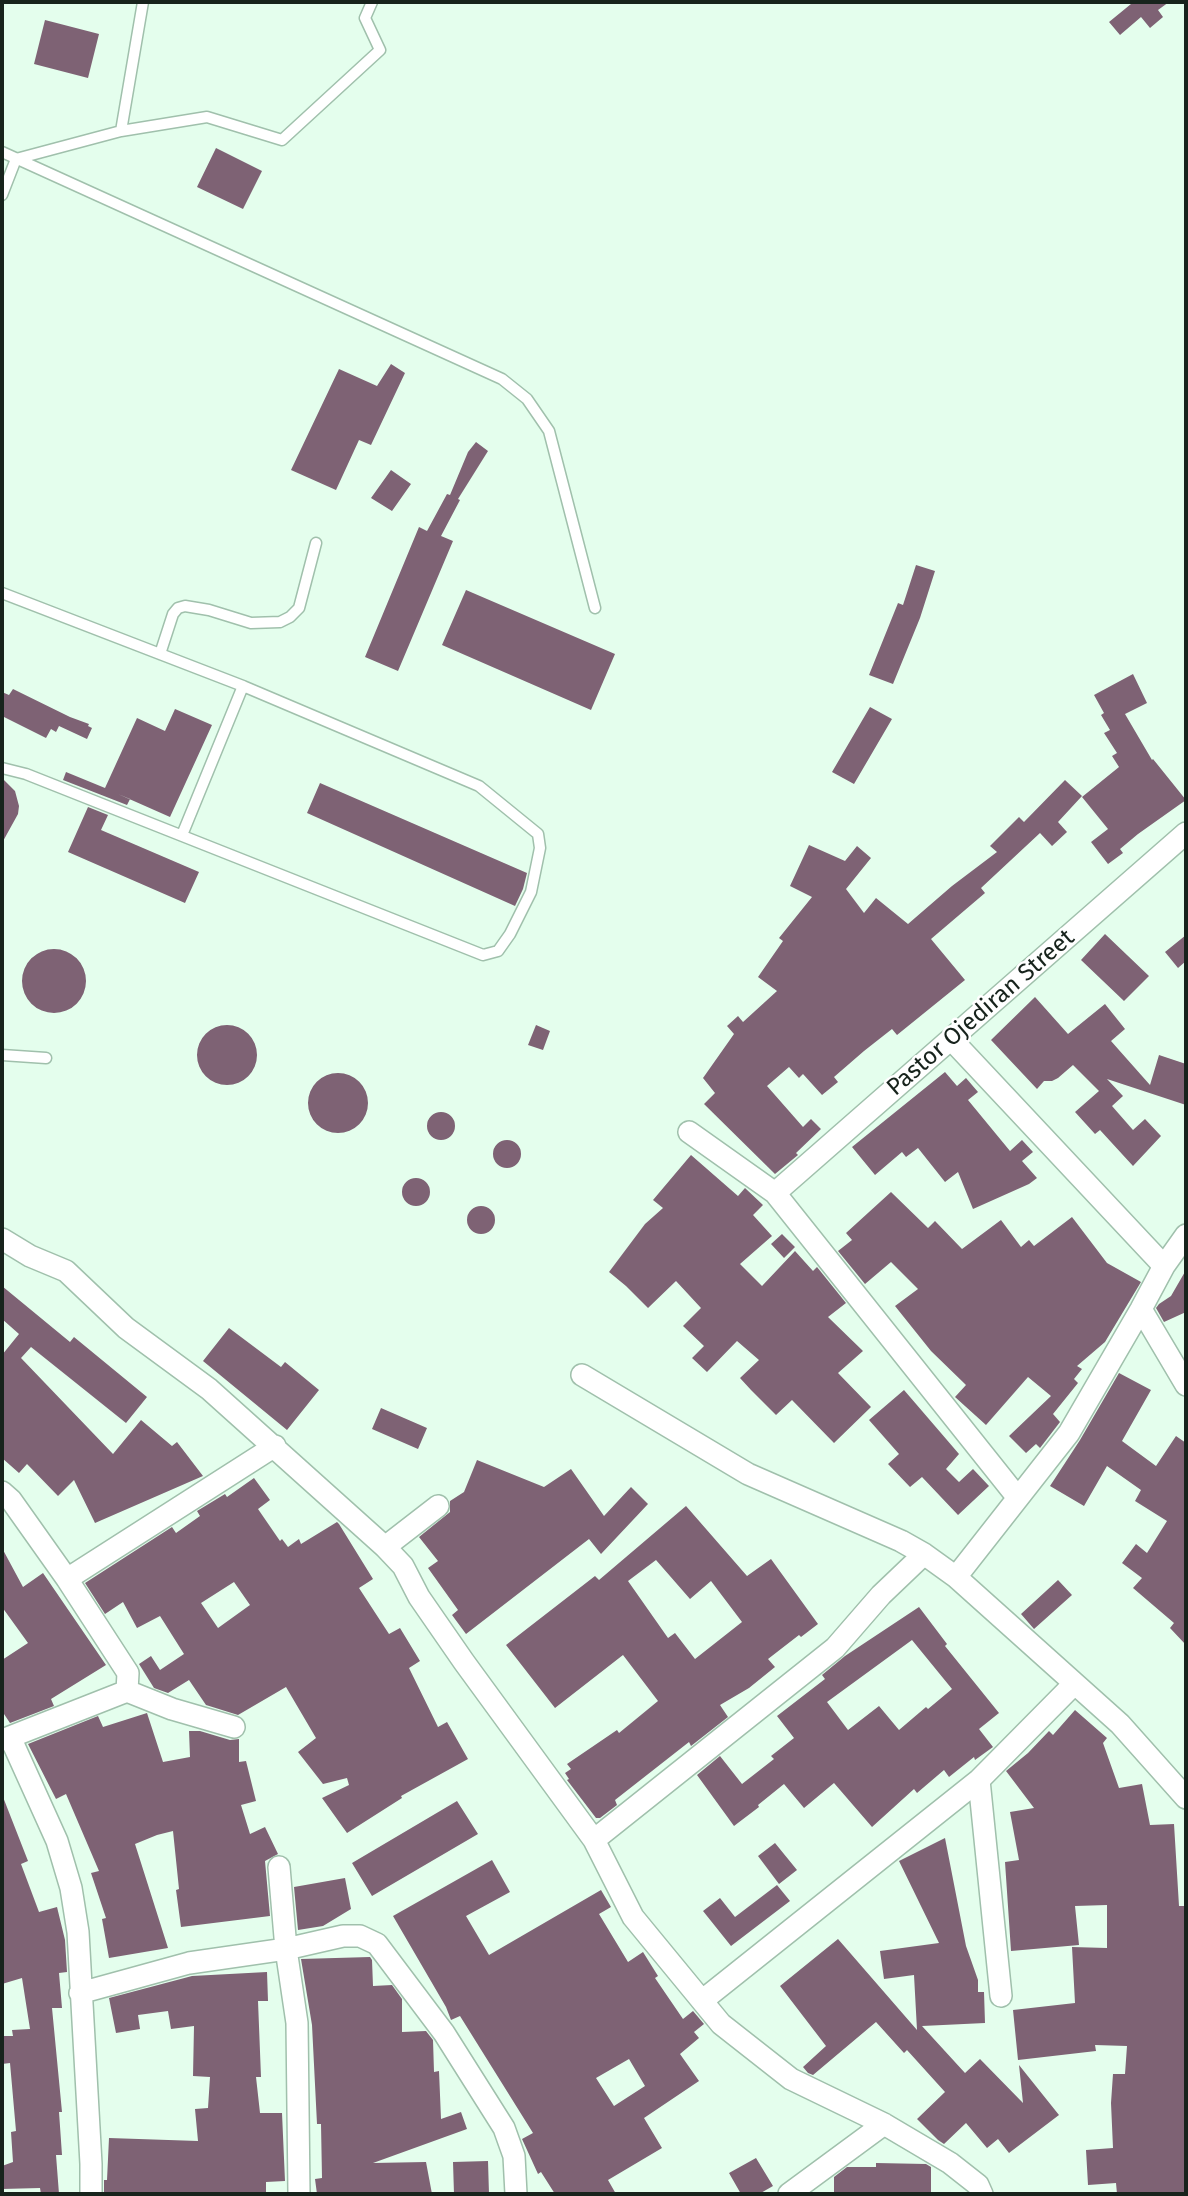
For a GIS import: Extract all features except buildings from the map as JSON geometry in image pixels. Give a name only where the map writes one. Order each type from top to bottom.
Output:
[{"type":"street","name":"Pastor Ojediran Street","points":[[775,1192],[1186,833]]},
{"type":"street","points":[[951,1039],[1164,1266]]},
{"type":"street","points":[[689,1132],[775,1192],[1018,1498]]},
{"type":"street","points":[[956,1577],[1069,1433],[1164,1266],[1186,1235]]},
{"type":"street","points":[[2,1239],[30,1256],[66,1271],[126,1328],[209,1390],[275,1446],[385,1547],[402,1566],[419,1597],[464,1662],[594,1840],[633,1917],[721,2024],[791,2079],[884,2124],[950,2163],[978,2185],[982,2194]]},
{"type":"street","points":[[1141,1309],[1186,1385]]},
{"type":"street","points":[[582,1376],[748,1474],[901,1541],[924,1554],[956,1577],[1120,1724],[1186,1798]]},
{"type":"street","points":[[67,1579],[275,1446]]},
{"type":"street","points":[[2,1492],[11,1500],[67,1579],[128,1673],[127,1691]]},
{"type":"street","points":[[385,1547],[438,1506]]},
{"type":"street","points":[[594,1840],[835,1648],[881,1595],[924,1554]]},
{"type":"street","points":[[703,2000],[979,1780],[1074,1684]]},
{"type":"street","points":[[91,2194],[78,1932],[71,1888],[57,1841],[6,1739],[127,1691],[172,1709],[234,1727]]},
{"type":"street","points":[[979,1780],[1001,1996]]},
{"type":"street","points":[[279,1867],[286,1949],[297,2023],[299,2194]]},
{"type":"street","points":[[80,1993],[189,1963],[286,1949],[342,1936],[360,1936],[377,1944],[444,2033],[504,2128],[514,2156],[516,2194]]},
{"type":"street","points":[[789,2194],[884,2124]]},
{"type":"lane","points":[[121,131],[143,2]]},
{"type":"lane","points":[[16,159],[121,131],[207,117],[282,140],[380,50],[365,18],[372,2]]},
{"type":"lane","points":[[2,152],[502,379],[527,399],[549,431],[594,608]]},
{"type":"lane","points":[[2,195],[16,159]]},
{"type":"lane","points":[[160,654],[173,614],[178,608],[186,606],[209,610],[251,623],[280,622],[290,617],[299,608],[316,543]]},
{"type":"lane","points":[[2,593],[243,686],[479,786],[538,834],[540,848],[531,892],[510,934],[498,951],[483,955],[26,774],[2,768]]},
{"type":"lane","points":[[182,835],[243,686]]},
{"type":"lane","points":[[2,1055],[46,1058]]}]
